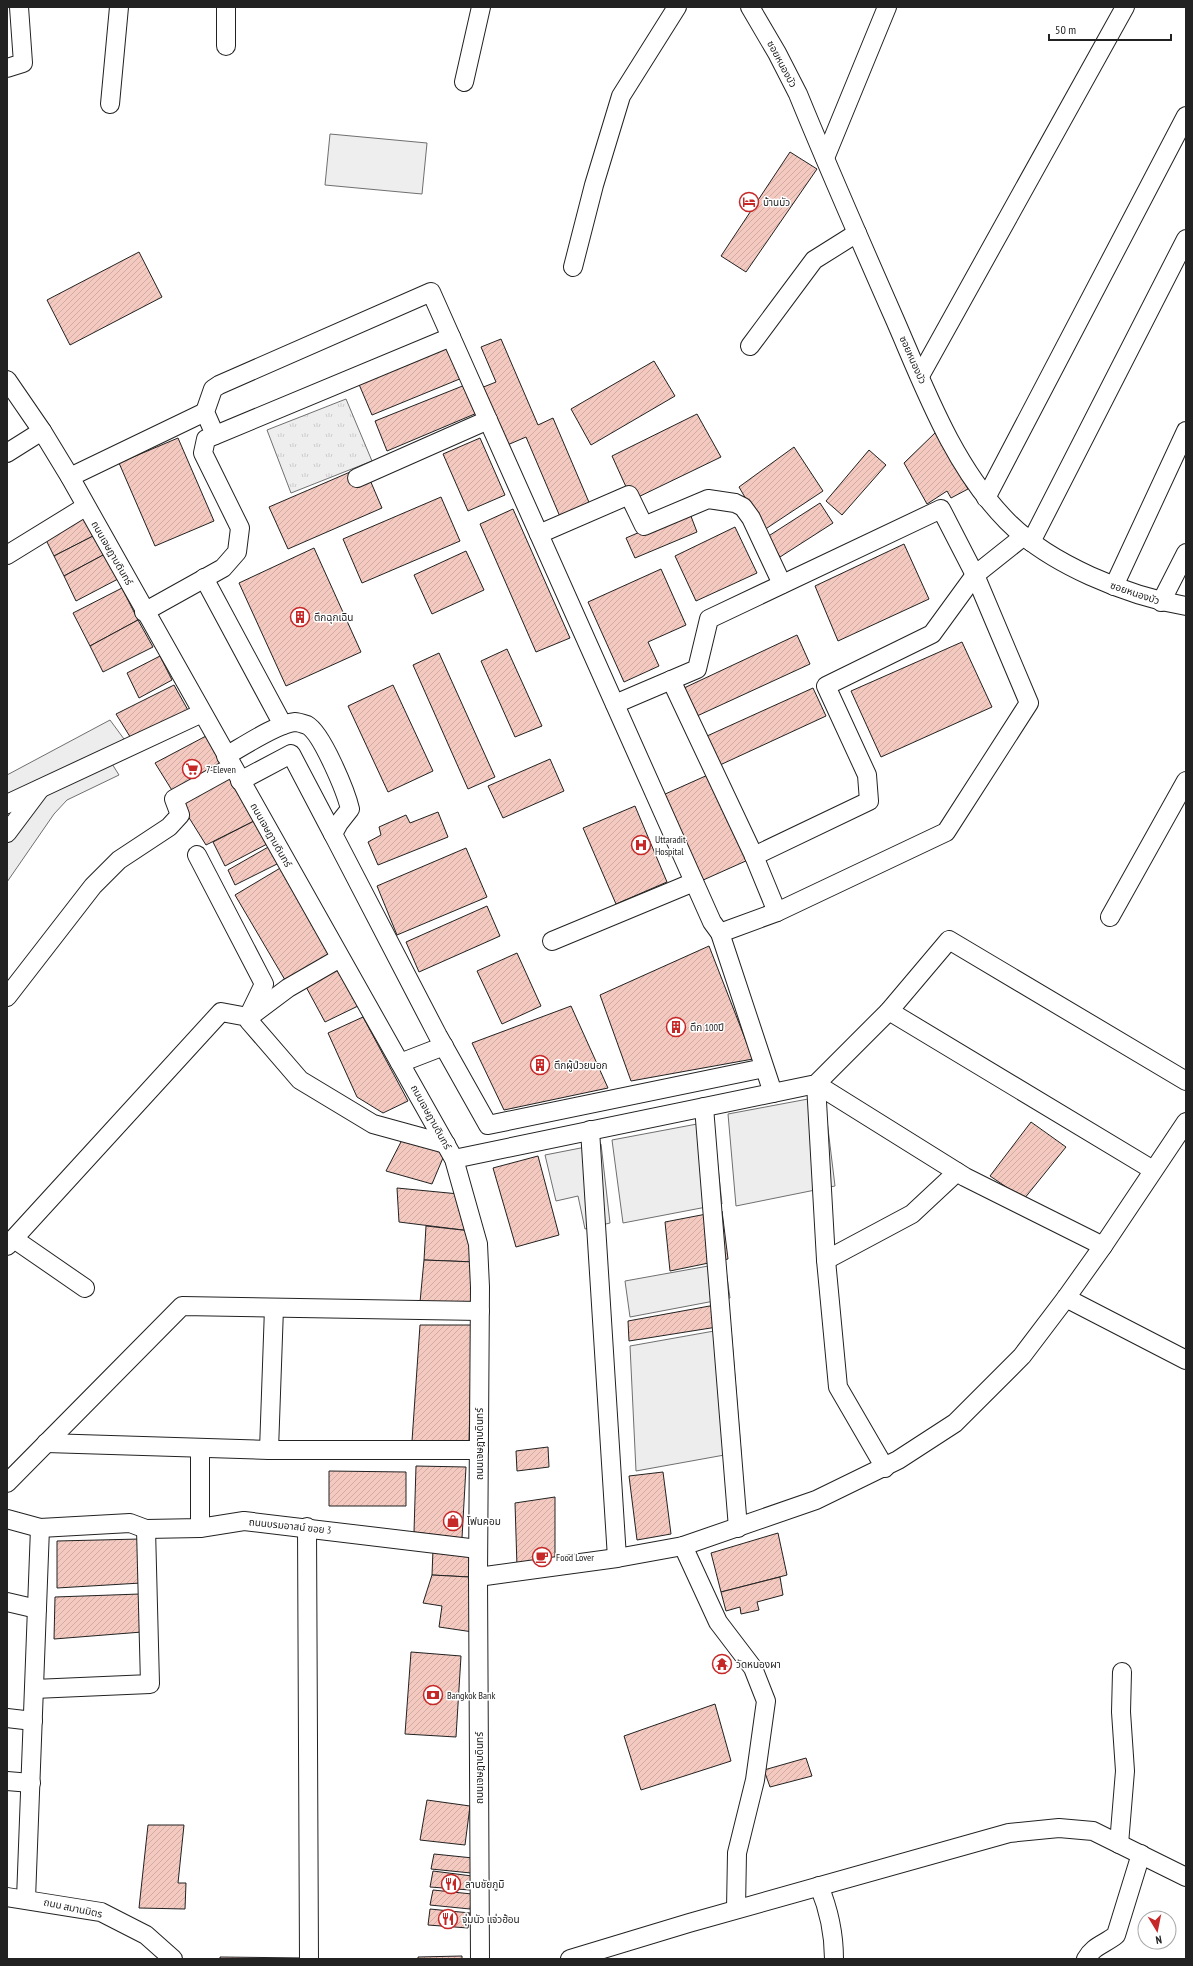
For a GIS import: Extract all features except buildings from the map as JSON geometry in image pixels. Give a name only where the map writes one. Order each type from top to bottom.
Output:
[{"type":"street","points":[[7,68],[24,63],[19,7]]},
{"type":"street","points":[[110,104],[119,7]]},
{"type":"street","points":[[226,7],[226,46]]},
{"type":"street","points":[[464,82],[482,7]]},
{"type":"street","points":[[573,267],[594,184],[621,96],[677,7]]},
{"type":"street","name":"ซอยหนองบัว","points":[[750,7],[777,53],[798,94],[920,376],[958,455],[986,498],[1028,539],[1086,575],[1161,602],[1186,606]]},
{"type":"street","points":[[825,158],[887,7]]},
{"type":"street","points":[[920,376],[1125,7]]},
{"type":"street","points":[[986,498],[1186,116]]},
{"type":"street","points":[[750,346],[814,260],[857,233]]},
{"type":"street","points":[[754,856],[869,801],[867,775],[826,686],[932,634],[975,575],[1028,539],[1186,239]]},
{"type":"street","points":[[215,435],[205,412],[213,389],[227,381],[431,292],[712,922],[720,933],[773,1093]]},
{"type":"street","points":[[144,612],[223,568],[237,552],[240,528],[203,453],[206,439],[451,337]]},
{"type":"street","name":"ถนนเจษฎาบดินทร์","points":[[7,380],[42,431],[70,477],[85,507],[144,608],[144,612],[450,1152],[478,1244],[480,1312],[478,1450],[480,1959]]},
{"type":"street","points":[[70,477],[205,412]]},
{"type":"street","points":[[357,478],[488,420]]},
{"type":"street","points":[[7,453],[42,431]]},
{"type":"street","points":[[1114,586],[1186,431]]},
{"type":"street","points":[[538,534],[629,495],[644,526],[708,499],[735,502],[743,507],[751,518],[782,584]]},
{"type":"street","points":[[7,555],[85,507]]},
{"type":"street","points":[[615,704],[697,669],[709,619],[941,509],[975,575],[1029,703],[946,832],[778,912],[720,933]]},
{"type":"street","points":[[1161,602],[1186,553]]},
{"type":"street","points":[[204,578],[283,726]]},
{"type":"street","points":[[671,680],[754,856],[778,912]]},
{"type":"street","points":[[7,804],[202,713]]},
{"type":"street","points":[[7,997],[93,886],[119,860],[169,827],[180,815],[174,799],[233,768],[262,737],[283,726],[296,722],[307,725],[319,738],[347,795],[350,809],[339,823],[333,834]]},
{"type":"street","points":[[262,737],[275,762]]},
{"type":"street","points":[[233,768],[275,762],[291,754],[444,1046],[488,1125],[764,1068]]},
{"type":"street","points":[[1110,917],[1186,781]]},
{"type":"street","points":[[7,834],[42,787]]},
{"type":"street","points":[[197,855],[264,984],[248,1017],[248,1021],[300,1080],[373,1124],[450,1152],[510,1146],[816,1084],[889,1011],[949,940],[1186,1081]]},
{"type":"street","points":[[552,941],[694,882]]},
{"type":"street","points":[[85,1288],[10,1242],[221,1012],[248,1017],[288,988],[340,958]]},
{"type":"street","points":[[889,1011],[1153,1170]]},
{"type":"street","points":[[400,1063],[444,1046]]},
{"type":"street","points":[[816,1084],[957,1172],[1103,1246]]},
{"type":"street","points":[[816,1084],[826,1260],[838,1387],[885,1468]]},
{"type":"street","points":[[704,1107],[738,1528]]},
{"type":"street","points":[[502,1123],[510,1146]]},
{"type":"street","points":[[590,1130],[617,1558]]},
{"type":"street","points":[[478,1577],[617,1558],[683,1546],[816,1500],[885,1468],[955,1423],[1022,1356],[1066,1298],[1103,1246],[1153,1170],[1184,1130]]},
{"type":"street","points":[[826,1260],[912,1214],[957,1172]]},
{"type":"street","points":[[1066,1298],[1186,1360]]},
{"type":"street","points":[[7,1483],[182,1306],[480,1312]]},
{"type":"street","points":[[269,1450],[274,1308]]},
{"type":"street","points":[[46,1443],[269,1450],[478,1450]]},
{"type":"street","points":[[200,1448],[200,1528]]},
{"type":"street","name":"ถนนบรมอาสน์ ฃอย 3","points":[[7,1519],[40,1528],[130,1523],[146,1529],[200,1528],[244,1521],[478,1549]]},
{"type":"street","points":[[26,1899],[40,1528]]},
{"type":"street","points":[[307,1528],[310,1959]]},
{"type":"street","points":[[34,1689],[150,1684],[146,1529]]},
{"type":"street","points":[[683,1546],[718,1622],[753,1668],[766,1701],[755,1780],[737,1853],[736,1910]]},
{"type":"street","points":[[7,1602],[37,1609]]},
{"type":"street","points":[[1119,1844],[1125,1771],[1121,1712],[1122,1672]]},
{"type":"street","points":[[7,1718],[33,1721]]},
{"type":"street","points":[[7,1781],[31,1784]]},
{"type":"street","points":[[570,1959],[736,1910],[1009,1833],[1059,1828],[1093,1831],[1186,1877]]},
{"type":"street","points":[[1086,1959],[1089,1953],[1101,1943],[1116,1935],[1141,1854]]},
{"type":"street","points":[[820,1886],[829,1912],[834,1944],[834,1959]]},
{"type":"street","name":"ถนน สมานมิตร","points":[[7,1897],[101,1912],[146,1935],[173,1959]]},
{"type":"green space","points":[[330,134],[427,143],[422,194],[325,185]]},
{"type":"green space","points":[[346,399],[372,461],[291,493],[267,430]]},
{"type":"shaded area","points":[[110,720],[124,739],[104,751],[119,775],[67,800],[54,814],[7,882],[7,775]]},
{"type":"shaded area","points":[[824,1096],[835,1186],[736,1206],[728,1114]]},
{"type":"shaded area","points":[[713,1121],[722,1204],[623,1223],[612,1140]]},
{"type":"shaded area","points":[[601,1144],[610,1223],[585,1229],[578,1196],[556,1201],[545,1155]]},
{"type":"shaded area","points":[[725,1263],[730,1298],[630,1317],[625,1281]]},
{"type":"shaded area","points":[[731,1328],[741,1452],[636,1471],[630,1346]]},
{"type":"place","name":"บ้านบัว","points":[[749,202]]},
{"type":"place","name":"ตึกฉุกเฉิน","points":[[300,617]]},
{"type":"place","name":"7-Eleven","points":[[192,769]]},
{"type":"place","name":"Uttaradit Hospital","points":[[641,845]]},
{"type":"place","name":"ตึก 100ปี","points":[[676,1027]]},
{"type":"place","name":"ตึกผู้ป่วยนอก","points":[[540,1065]]},
{"type":"place","name":"โฟนคอม","points":[[453,1521]]},
{"type":"place","name":"Food Lover","points":[[542,1557]]},
{"type":"place","name":"วัดหนองผา","points":[[722,1664]]},
{"type":"place","name":"Bangkok Bank","points":[[433,1695]]},
{"type":"place","name":"ลาบชัยภูมิ","points":[[451,1884]]},
{"type":"place","name":"จุ่มนัว แจ่วฮ้อน","points":[[448,1919]]}]
